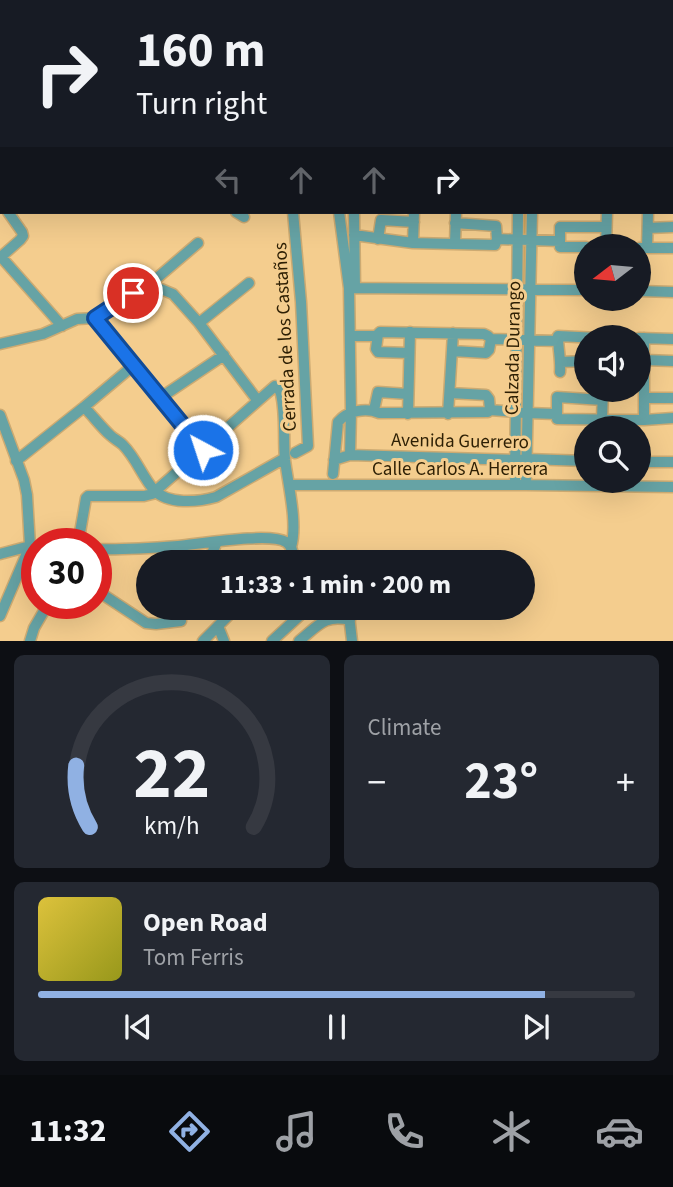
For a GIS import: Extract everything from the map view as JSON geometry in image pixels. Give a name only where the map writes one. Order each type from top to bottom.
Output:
[{"type":"street","points":[[9,214],[23,236],[3,255],[3,259],[62,326]]},
{"type":"street","name":"Cerrada de los Castaños","points":[[290,455],[308,446],[301,302],[293,214]]},
{"type":"street","points":[[339,214],[352,288]]},
{"type":"street","points":[[349,455],[354,214]]},
{"type":"street","name":"Calzada Durango","points":[[515,485],[518,214]]},
{"type":"street","name":"Calzada Durango","points":[[526,485],[532,214]]},
{"type":"street","points":[[607,214],[607,234]]},
{"type":"street","points":[[646,234],[648,214]]},
{"type":"street","points":[[378,239],[380,220],[414,217],[413,243]]},
{"type":"street","points":[[354,235],[413,243],[495,245],[496,226],[456,217],[455,244]]},
{"type":"street","points":[[574,247],[560,247],[560,227],[607,227]]},
{"type":"street","points":[[648,228],[673,227]]},
{"type":"street","points":[[497,239],[560,241]]},
{"type":"street","points":[[143,290],[198,243]]},
{"type":"street","points":[[651,248],[673,248]]},
{"type":"street","points":[[199,323],[249,283]]},
{"type":"street","points":[[352,288],[574,290]]},
{"type":"street","points":[[0,344],[43,334],[77,319],[95,318],[133,293],[162,289],[169,292],[199,323],[258,401]]},
{"type":"street","points":[[651,291],[673,292]]},
{"type":"street","points":[[95,318],[203,450]]},
{"type":"street","points":[[410,353],[378,352],[377,337],[380,332],[410,332],[484,334],[491,339],[558,341]]},
{"type":"street","points":[[408,414],[410,332]]},
{"type":"street","points":[[449,414],[453,333]]},
{"type":"street","points":[[350,336],[377,337]]},
{"type":"street","points":[[574,337],[558,336],[561,367],[574,364]]},
{"type":"street","points":[[651,338],[673,339]]},
{"type":"street","points":[[452,351],[486,353],[491,339]]},
{"type":"street","points":[[160,398],[224,355]]},
{"type":"street","points":[[651,360],[673,361]]},
{"type":"street","points":[[16,461],[134,365]]},
{"type":"street","points":[[81,528],[88,496],[149,495],[275,386],[281,392],[290,455],[289,485],[294,537],[291,550]]},
{"type":"street","points":[[374,410],[377,392],[408,394]]},
{"type":"street","points":[[450,393],[486,395],[490,410]]},
{"type":"street","points":[[574,396],[557,397],[556,414],[557,419],[574,419]]},
{"type":"street","points":[[651,398],[673,398]]},
{"type":"street","points":[[84,407],[109,435],[123,445],[155,491],[171,499],[205,500],[228,491],[290,455]]},
{"type":"street","points":[[333,474],[338,422],[351,412],[374,410],[379,413],[449,414],[490,410],[556,414]]},
{"type":"street","points":[[0,415],[27,495],[31,528]]},
{"type":"street","points":[[651,420],[673,418]]},
{"type":"street","name":"Avenida Guerrero","points":[[334,460],[349,455],[574,461]]},
{"type":"street","points":[[651,462],[673,463]]},
{"type":"street","name":"Calle Carlos A. Herrera","points":[[289,485],[673,487]]},
{"type":"street","points":[[112,548],[260,538],[283,541],[291,547]]},
{"type":"street","points":[[259,550],[260,538]]},
{"type":"street","points":[[213,550],[217,542]]},
{"type":"street","points":[[0,554],[21,550]]},
{"type":"street","points":[[0,616],[21,573]]},
{"type":"street","points":[[112,601],[146,623],[181,621]]},
{"type":"street","points":[[30,641],[39,619]]},
{"type":"street","points":[[203,641],[224,620]]},
{"type":"street","points":[[272,641],[295,620]]},
{"type":"street","points":[[299,641],[326,620]]},
{"type":"street","points":[[350,620],[352,641]]},
{"type":"street","points":[[218,626],[224,641]]},
{"type":"shaded area","points":[[519,214],[531,214],[525,483],[516,483]]},
{"type":"route","points":[[133,293],[95,318],[203,450]]}]
